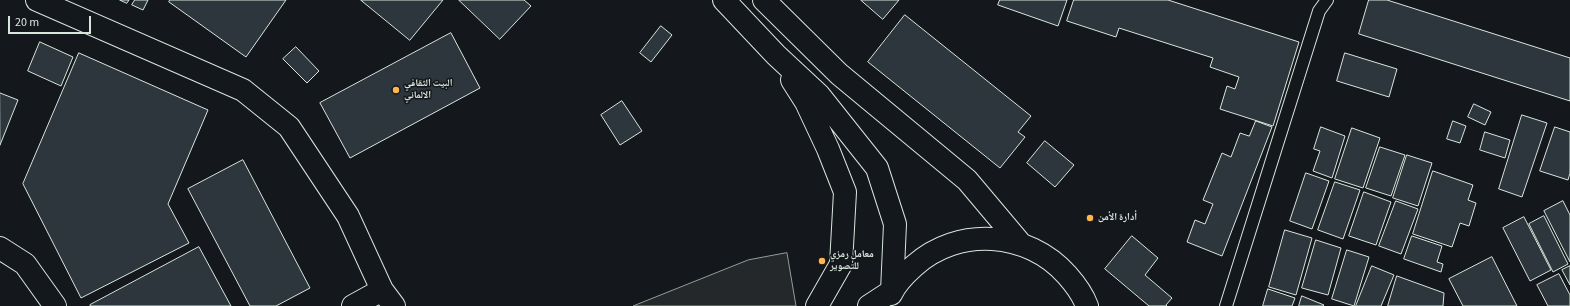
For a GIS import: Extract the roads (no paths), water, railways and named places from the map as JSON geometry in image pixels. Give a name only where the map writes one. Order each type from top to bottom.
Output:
[{"type":"main road","points":[[37,0],[243,90],[289,127],[348,216],[388,298],[353,306]]},
{"type":"main road","points":[[724,0],[776,55],[819,95],[877,168],[895,224],[889,299]]},
{"type":"main road","points":[[764,0],[839,74],[966,180],[1020,243]]},
{"type":"main road","points":[[776,55],[806,102],[828,149],[845,192],[842,264],[818,306]]},
{"type":"main road","points":[[869,306],[889,299],[904,274],[920,260],[938,249],[951,244],[978,238],[998,239],[1020,243],[1041,253],[1060,267],[1074,283],[1087,306]]},
{"type":"main road","points":[[0,248],[25,264],[55,306]]},
{"type":"lane","points":[[1226,306],[1319,11],[1327,0]]},
{"type":"place","name":"البيت الثقافي الالماني","points":[[396,90]]},
{"type":"place","name":"أدارة الأمن","points":[[1090,218]]},
{"type":"place","name":"معامل رمزي للتصوير","points":[[822,261]]}]
